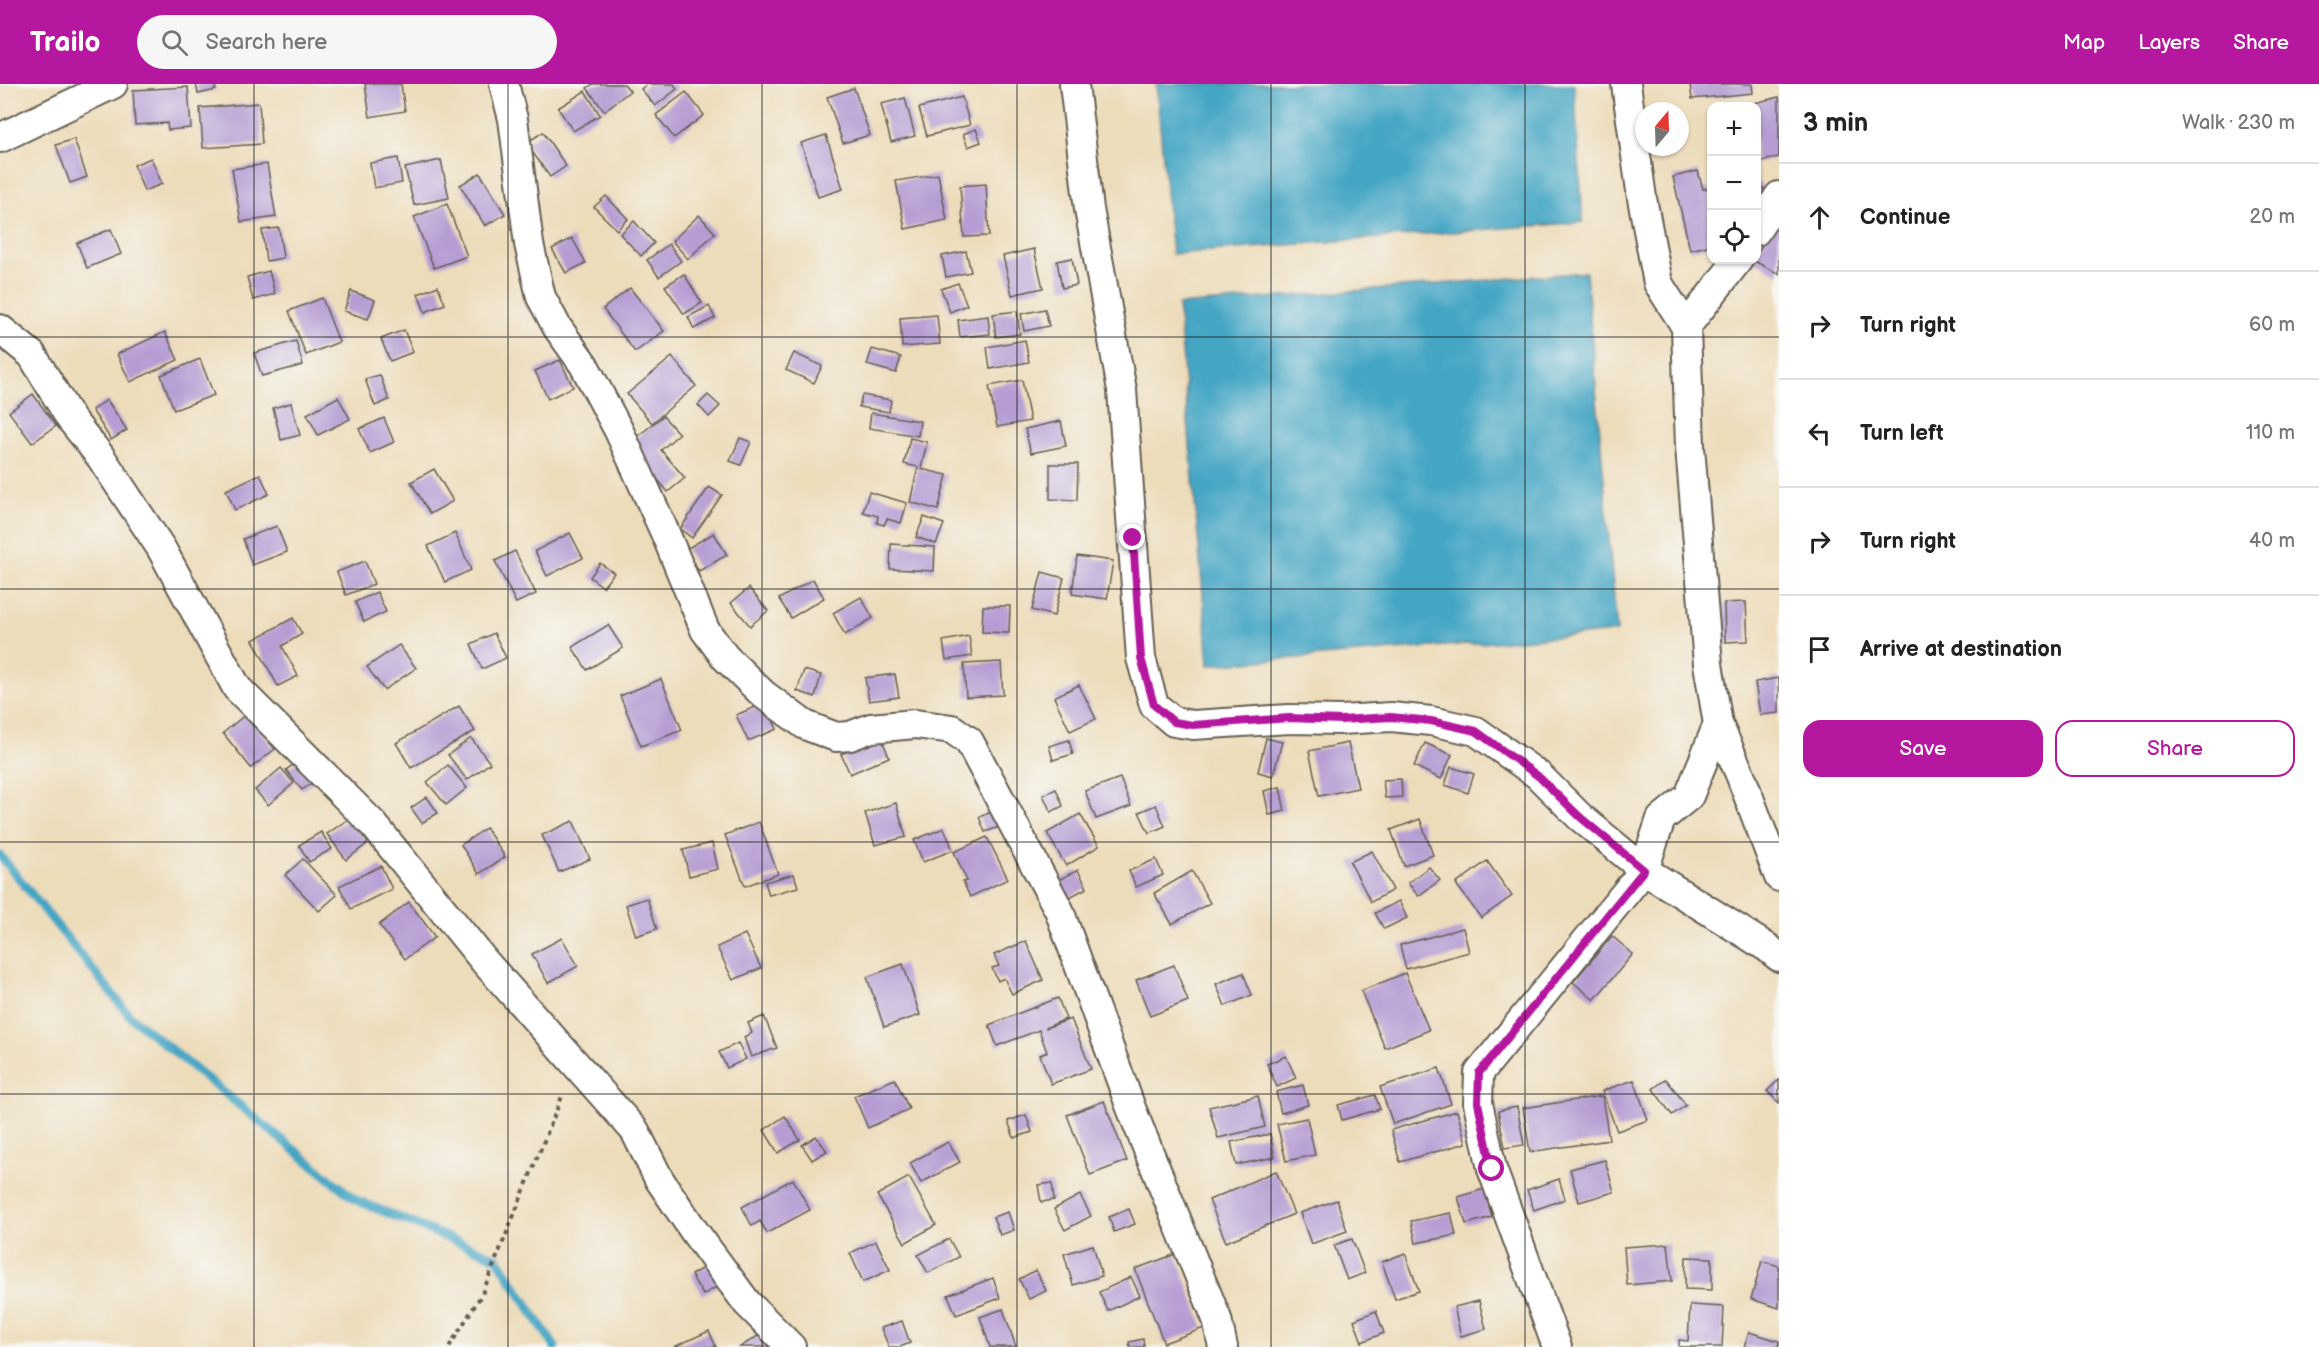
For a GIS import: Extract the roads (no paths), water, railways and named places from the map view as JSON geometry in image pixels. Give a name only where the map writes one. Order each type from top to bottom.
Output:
[{"type":"street","points":[[0,138],[114,84]]},
{"type":"street","points":[[504,84],[513,119],[529,244],[541,297],[557,327],[584,364],[619,430],[705,630],[724,657],[763,694],[805,725],[836,738],[850,736],[871,728],[915,724],[952,729],[969,741],[1059,910],[1131,1108],[1216,1319],[1223,1347]]},
{"type":"street","points":[[1074,84],[1089,209],[1122,390],[1141,658],[1154,705],[1174,722],[1193,725],[1289,718],[1341,720],[1391,717],[1431,721],[1476,731],[1538,776],[1580,817],[1644,870],[1779,957]]},
{"type":"street","points":[[1626,84],[1642,198],[1658,283],[1686,327],[1690,447],[1708,664],[1718,724],[1740,774],[1779,877]]},
{"type":"street","points":[[1761,223],[1779,196]]},
{"type":"street","points":[[1686,327],[1735,264]]},
{"type":"street","points":[[0,329],[32,356],[70,418],[100,456],[161,548],[237,688],[374,825],[484,962],[634,1131],[659,1179],[747,1303],[791,1347]]},
{"type":"street","points":[[1557,1347],[1492,1169],[1478,1103],[1479,1073],[1644,870],[1661,819],[1689,796],[1718,724]]},
{"type":"water","points":[[1156,84],[1574,84],[1583,222],[1172,254]]},
{"type":"water","points":[[1586,272],[1617,632],[1209,665],[1178,305]]},
{"type":"waterway","points":[[0,855],[130,1016],[356,1200],[497,1258],[555,1347]]}]
